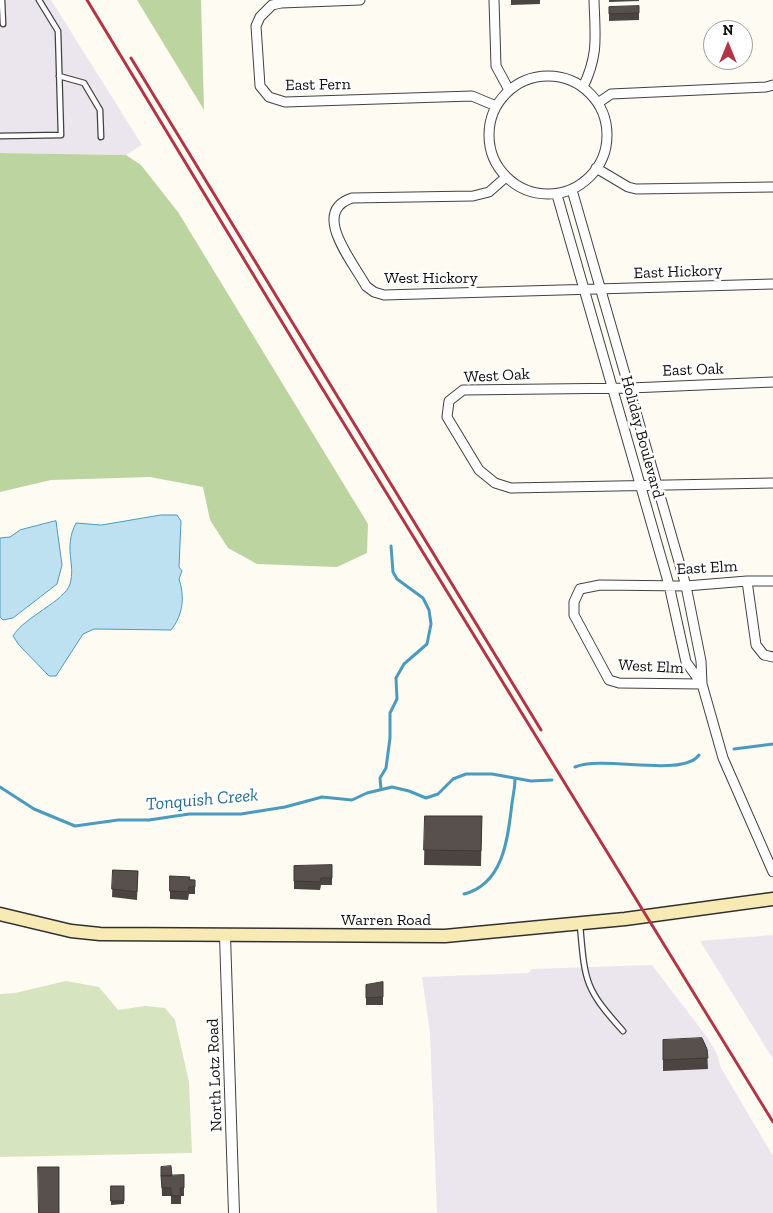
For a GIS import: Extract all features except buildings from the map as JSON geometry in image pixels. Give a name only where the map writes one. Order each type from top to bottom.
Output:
[{"type":"main road","name":"Warren Road","points":[[0,914],[71,931],[100,934],[445,936],[580,923],[773,899]]},
{"type":"street","name":"East Fern","points":[[360,0],[281,3],[266,10],[256,26],[258,78],[264,92],[274,100],[285,102],[472,96],[481,98],[496,106]]},
{"type":"street","points":[[494,0],[496,66],[509,90]]},
{"type":"street","points":[[583,87],[593,66],[595,50],[594,0]]},
{"type":"street","points":[[544,76],[564,78],[583,87],[598,104],[604,119],[606,136],[604,154],[596,168],[585,181],[572,190],[557,194],[535,193],[519,186],[506,177],[496,164],[490,146],[490,125],[500,97],[509,90],[525,81],[544,76]]},
{"type":"street","points":[[598,104],[612,94],[766,87],[773,85]]},
{"type":"street","points":[[596,168],[628,187],[636,189],[773,187]]},
{"type":"street","name":"West Hickory","points":[[506,177],[490,192],[473,196],[352,198],[344,201],[334,212],[334,229],[366,286],[374,292],[384,295],[585,291]]},
{"type":"street","name":"Holiday Boulevard","points":[[572,190],[686,586],[701,660],[702,684],[723,758],[773,872]]},
{"type":"street","name":"Holiday Boulevard","points":[[557,194],[614,388],[639,486],[668,585],[686,662],[702,684]]},
{"type":"street","name":"East Hickory","points":[[585,291],[773,284]]},
{"type":"street","name":"East Oak","points":[[614,388],[773,382]]},
{"type":"street","name":"West Oak","points":[[614,388],[463,390],[449,401],[447,417],[479,470],[495,483],[512,488],[639,486]]},
{"type":"street","points":[[639,486],[773,483]]},
{"type":"street","name":"East Elm","points":[[747,581],[756,645],[764,655],[773,658]]},
{"type":"street","name":"East Elm","points":[[668,585],[686,586],[773,581]]},
{"type":"street","name":"West Elm","points":[[668,585],[600,585],[580,589],[574,602],[574,615],[609,680],[619,683],[702,684]]},
{"type":"street","name":"North Lotz Road","points":[[226,936],[234,1213]]},
{"type":"lane","points":[[2,0],[3,24]]},
{"type":"lane","points":[[0,136],[61,135],[58,31],[39,0]]},
{"type":"lane","points":[[59,76],[84,83],[100,110],[101,137]]},
{"type":"lane","points":[[580,923],[588,986],[598,1003],[623,1031]]},
{"type":"shaded area","points":[[0,0],[51,0],[142,145],[126,155],[0,153]]},
{"type":"shaded area","points":[[773,935],[773,1059],[700,941]]},
{"type":"shaded area","points":[[652,965],[707,1037],[717,1054],[721,1068],[773,1156],[773,1213],[437,1213],[430,1033],[422,977],[529,973],[532,969]]},
{"type":"green space","points":[[137,0],[201,0],[204,110]]},
{"type":"green space","points":[[0,153],[126,155],[141,165],[178,212],[368,524],[367,553],[337,567],[257,564],[228,548],[210,520],[203,487],[150,477],[51,480],[0,492]]},
{"type":"green space","points":[[66,981],[99,987],[118,1010],[145,1006],[165,1008],[175,1020],[189,1082],[192,1153],[0,1157],[0,994],[15,993]]},
{"type":"water","points":[[161,515],[177,515],[181,521],[179,567],[182,571],[179,579],[182,592],[182,606],[171,630],[94,629],[83,634],[56,676],[49,676],[19,645],[13,636],[26,622],[61,597],[67,590],[72,570],[70,540],[76,523],[101,525]]},
{"type":"water","points":[[56,521],[62,565],[57,584],[13,618],[3,620],[0,617],[0,538],[10,537],[20,530]]},
{"type":"waterway","points":[[381,789],[380,778],[386,768],[390,738],[390,713],[397,699],[396,678],[404,664],[427,644],[431,624],[429,610],[423,598],[397,579],[393,572],[391,546]]},
{"type":"waterway","name":"Tonquish Creek","points":[[734,749],[773,744]]},
{"type":"waterway","name":"Tonquish Creek","points":[[575,767],[604,763],[677,765],[690,762],[699,755]]},
{"type":"waterway","name":"Tonquish Creek","points":[[0,787],[34,809],[75,826],[118,820],[149,820],[189,814],[241,814],[285,807],[322,797],[352,800],[367,793],[392,787],[426,798],[438,794],[453,779],[466,774],[492,774],[531,781],[552,780]]},
{"type":"waterway","points":[[464,894],[477,889],[488,880],[502,858],[506,844],[515,779]]},
{"type":"railway","points":[[87,0],[314,375],[773,1122]]},
{"type":"railway","points":[[131,58],[541,730]]}]
